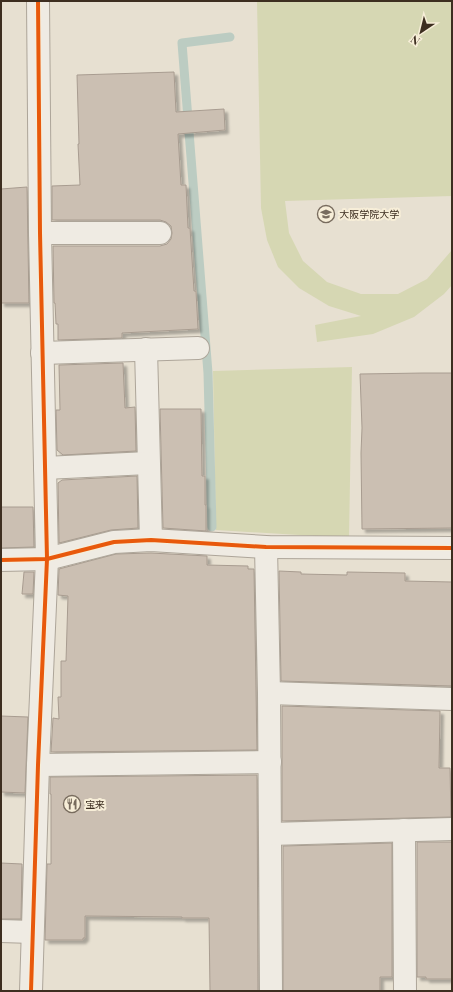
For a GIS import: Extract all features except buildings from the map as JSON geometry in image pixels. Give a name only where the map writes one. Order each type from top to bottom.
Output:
[{"type":"street","points":[[31,991],[38,765],[47,559],[40,233],[38,1]]},
{"type":"street","points":[[40,233],[160,232]]},
{"type":"street","points":[[42,353],[198,348]]},
{"type":"street","points":[[146,350],[151,540]]},
{"type":"street","points":[[45,468],[148,463]]},
{"type":"street","points":[[1,560],[47,559],[114,542],[151,540],[266,547],[452,548]]},
{"type":"street","points":[[266,547],[270,762],[271,991]]},
{"type":"street","points":[[269,692],[452,699]]},
{"type":"street","points":[[38,765],[270,762]]},
{"type":"street","points":[[270,834],[452,829]]},
{"type":"street","points":[[404,830],[405,991]]},
{"type":"street","points":[[1,931],[32,932]]},
{"type":"green space","points":[[257,1],[452,1],[452,196],[285,201],[289,233],[303,261],[327,282],[361,294],[398,294],[427,279],[452,250],[452,285],[444,294],[414,317],[373,334],[317,342],[315,325],[361,316],[329,306],[299,288],[278,267],[267,240],[261,208]]},
{"type":"green space","points":[[352,367],[349,538],[216,530],[213,371]]},
{"type":"waterway","points":[[212,527],[208,373],[182,43],[230,37]]},
{"type":"cycle path","points":[[31,991],[38,765],[47,559],[40,233],[38,1]]},
{"type":"cycle path","points":[[1,560],[47,559],[114,542],[151,540],[266,547],[452,548]]},
{"type":"place","name":"大阪学院大学","points":[[326,214]]},
{"type":"place","name":"宝来","points":[[72,804]]}]
